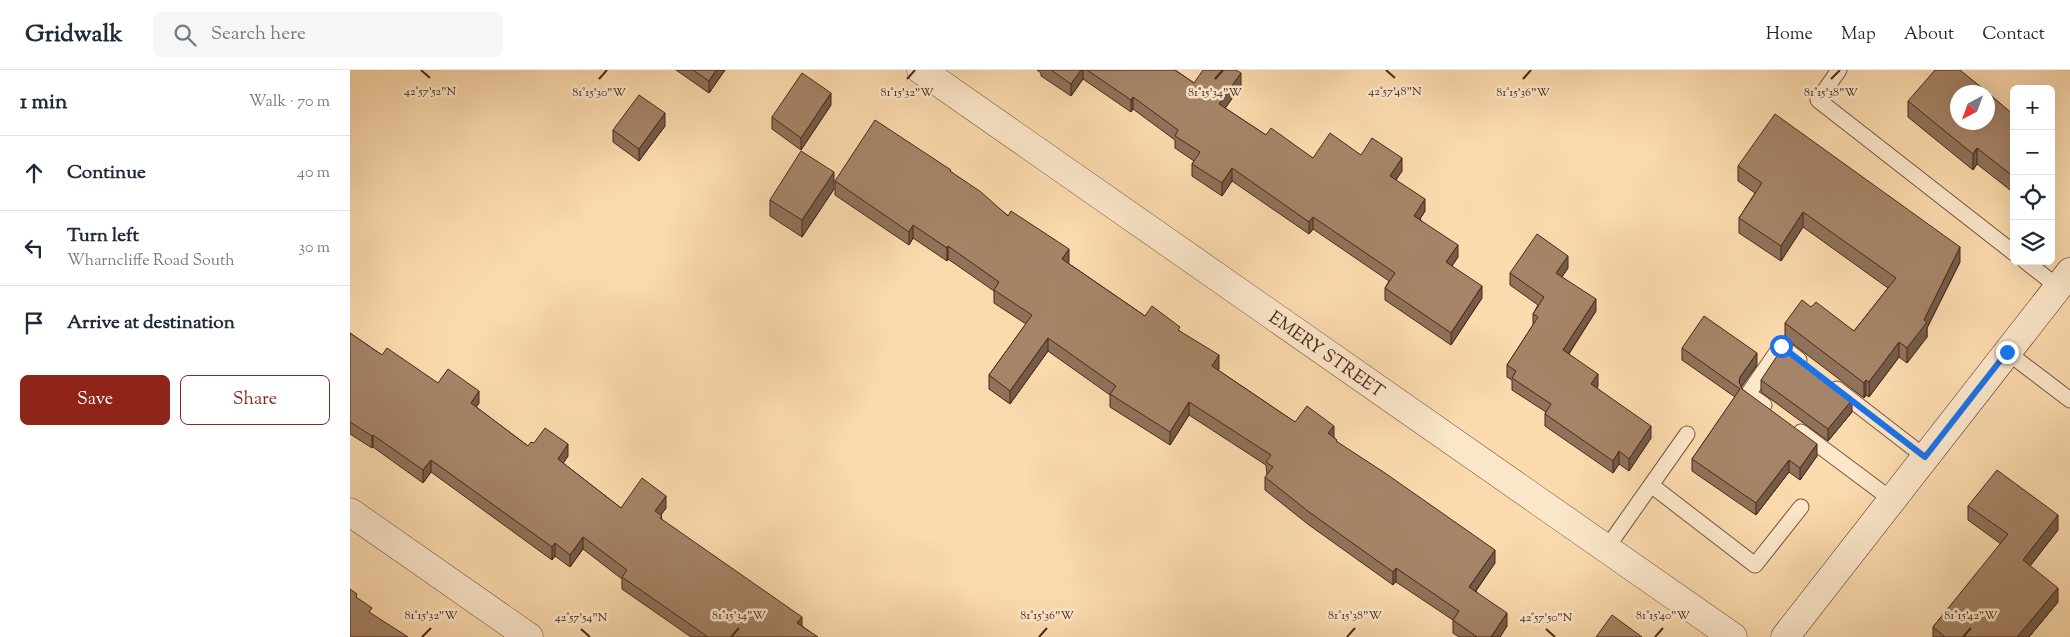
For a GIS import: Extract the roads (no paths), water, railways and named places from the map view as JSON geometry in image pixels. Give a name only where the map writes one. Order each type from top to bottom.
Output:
[{"type":"street","name":"EMERY STREET","points":[[921,70],[1734,637]]},
{"type":"street","points":[[1785,637],[2064,280]]},
{"type":"street","points":[[350,512],[529,637]]},
{"type":"lane","points":[[1839,70],[1818,100],[2010,250]]},
{"type":"lane","points":[[2033,265],[2064,280]]},
{"type":"lane","points":[[1813,371],[1781,346],[1748,394],[1892,500]]},
{"type":"lane","points":[[2007,352],[2070,400]]},
{"type":"lane","points":[[1829,383],[1925,457]]},
{"type":"lane","points":[[1606,549],[1687,434]]},
{"type":"lane","points":[[1651,485],[1755,565],[1801,507]]}]
